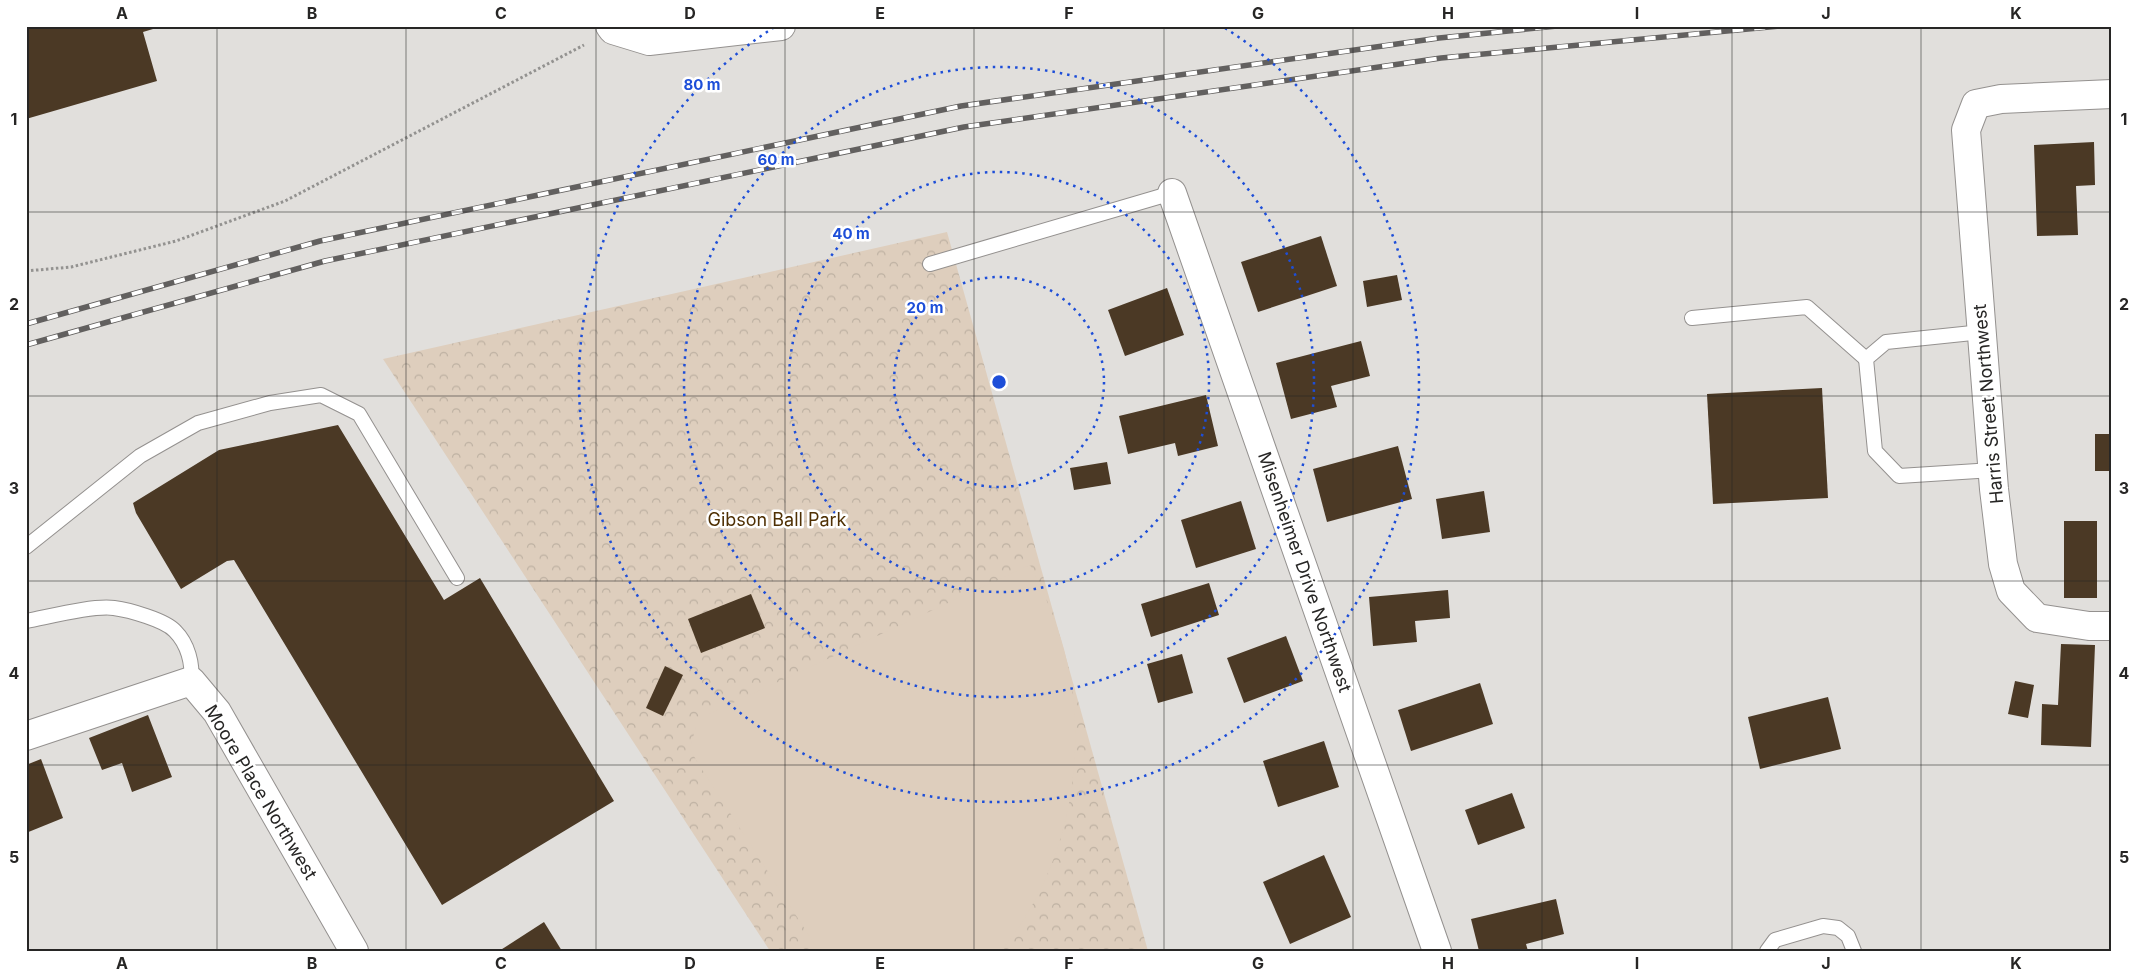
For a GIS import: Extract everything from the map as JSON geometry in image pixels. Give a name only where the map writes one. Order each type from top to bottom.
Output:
[{"type":"street","points":[[612,28],[648,41],[781,26]]},
{"type":"street","name":"Harris Street Northwest","points":[[2112,94],[2001,99],[1976,104],[1966,130],[1993,470],[2003,564],[2011,591],[2036,618],[2089,626],[2112,626]]},
{"type":"street","name":"Misenheimer Drive Northwest","points":[[1172,193],[1437,951]]},
{"type":"street","points":[[26,736],[191,681]]},
{"type":"street","name":"Moore Place Northwest","points":[[191,681],[217,712],[354,951]]},
{"type":"lane","points":[[930,264],[1172,193]]},
{"type":"lane","points":[[1692,318],[1807,307],[1866,359],[1875,450],[1899,476],[1993,470]]},
{"type":"lane","points":[[1866,359],[1886,342],[1982,332]]},
{"type":"lane","points":[[26,547],[140,456],[198,423],[270,403],[321,396],[359,414],[457,578]]},
{"type":"lane","points":[[26,621],[70,612],[113,608],[149,617],[175,630],[189,654],[192,669],[191,681]]},
{"type":"lane","points":[[1767,951],[1775,940],[1823,926],[1838,928],[1848,936],[1854,951]]},
{"type":"path","points":[[26,271],[71,267],[176,241],[285,201],[612,28]]},
{"type":"green space","name":"Gibson Ball Park","points":[[947,232],[1148,951],[770,951],[383,359]]},
{"type":"green space","points":[[1030,565],[1047,601],[1061,639],[1070,679],[1075,720],[1075,761],[1069,802],[1059,842],[1044,881],[1025,917],[1001,951],[819,951],[696,760],[690,748],[696,727],[709,714]]},
{"type":"building","points":[[26,26],[163,26],[143,32],[157,81],[26,119]]},
{"type":"building","points":[[2094,142],[2095,185],[2076,186],[2078,235],[2037,236],[2034,145]]},
{"type":"building","points":[[1321,236],[1337,286],[1258,312],[1241,262]]},
{"type":"building","points":[[1397,275],[1402,300],[1367,307],[1363,281]]},
{"type":"building","points":[[1167,288],[1184,335],[1125,356],[1108,310]]},
{"type":"building","points":[[1361,341],[1370,376],[1331,386],[1337,407],[1291,419],[1276,363]]},
{"type":"building","points":[[1822,388],[1828,498],[1713,504],[1707,394]]},
{"type":"building","points":[[1206,395],[1218,446],[1178,456],[1175,443],[1128,454],[1119,416]]},
{"type":"building","points":[[338,425],[444,600],[480,578],[614,801],[442,905],[234,560],[227,561],[181,589],[136,513],[133,503],[219,450]]},
{"type":"building","points":[[2095,434],[2112,434],[2112,471],[2095,471]]},
{"type":"building","points":[[1398,446],[1412,499],[1327,522],[1313,469]]},
{"type":"building","points":[[1107,462],[1111,484],[1074,490],[1070,468]]},
{"type":"building","points":[[1484,491],[1490,532],[1442,539],[1436,499]]},
{"type":"building","points":[[1241,501],[1256,549],[1196,568],[1181,520]]},
{"type":"building","points":[[2064,521],[2097,521],[2097,598],[2064,598]]},
{"type":"building","points":[[1209,583],[1219,615],[1151,637],[1141,604]]},
{"type":"building","points":[[1448,590],[1450,618],[1415,621],[1417,642],[1373,646],[1369,597]]},
{"type":"building","points":[[751,594],[765,628],[701,653],[688,619]]},
{"type":"building","points":[[1286,636],[1303,681],[1244,703],[1227,658]]},
{"type":"building","points":[[2061,644],[2095,645],[2091,747],[2041,745],[2042,704],[2058,705]]},
{"type":"building","points":[[1182,654],[1193,693],[1158,703],[1147,664]]},
{"type":"building","points":[[665,666],[683,675],[663,716],[646,708]]},
{"type":"building","points":[[2015,681],[2034,685],[2028,718],[2008,714]]},
{"type":"building","points":[[1480,683],[1493,724],[1411,751],[1398,710]]},
{"type":"building","points":[[1828,697],[1841,749],[1760,769],[1748,717]]},
{"type":"building","points":[[148,715],[172,777],[132,792],[122,763],[102,770],[89,738]]},
{"type":"building","points":[[1324,741],[1339,787],[1278,807],[1263,761]]},
{"type":"building","points":[[41,759],[63,818],[26,833],[26,765]]},
{"type":"building","points":[[1512,793],[1525,828],[1478,845],[1465,810]]},
{"type":"building","points":[[1324,855],[1351,917],[1290,944],[1263,882]]},
{"type":"building","points":[[1556,899],[1564,934],[1526,944],[1528,951],[1479,951],[1471,919]]},
{"type":"building","points":[[544,922],[562,951],[499,951]]},
{"type":"railway","points":[[26,324],[320,241],[961,106],[1439,38],[1557,26]]},
{"type":"railway","points":[[26,345],[325,261],[964,127],[1441,58],[1780,26]]}]
